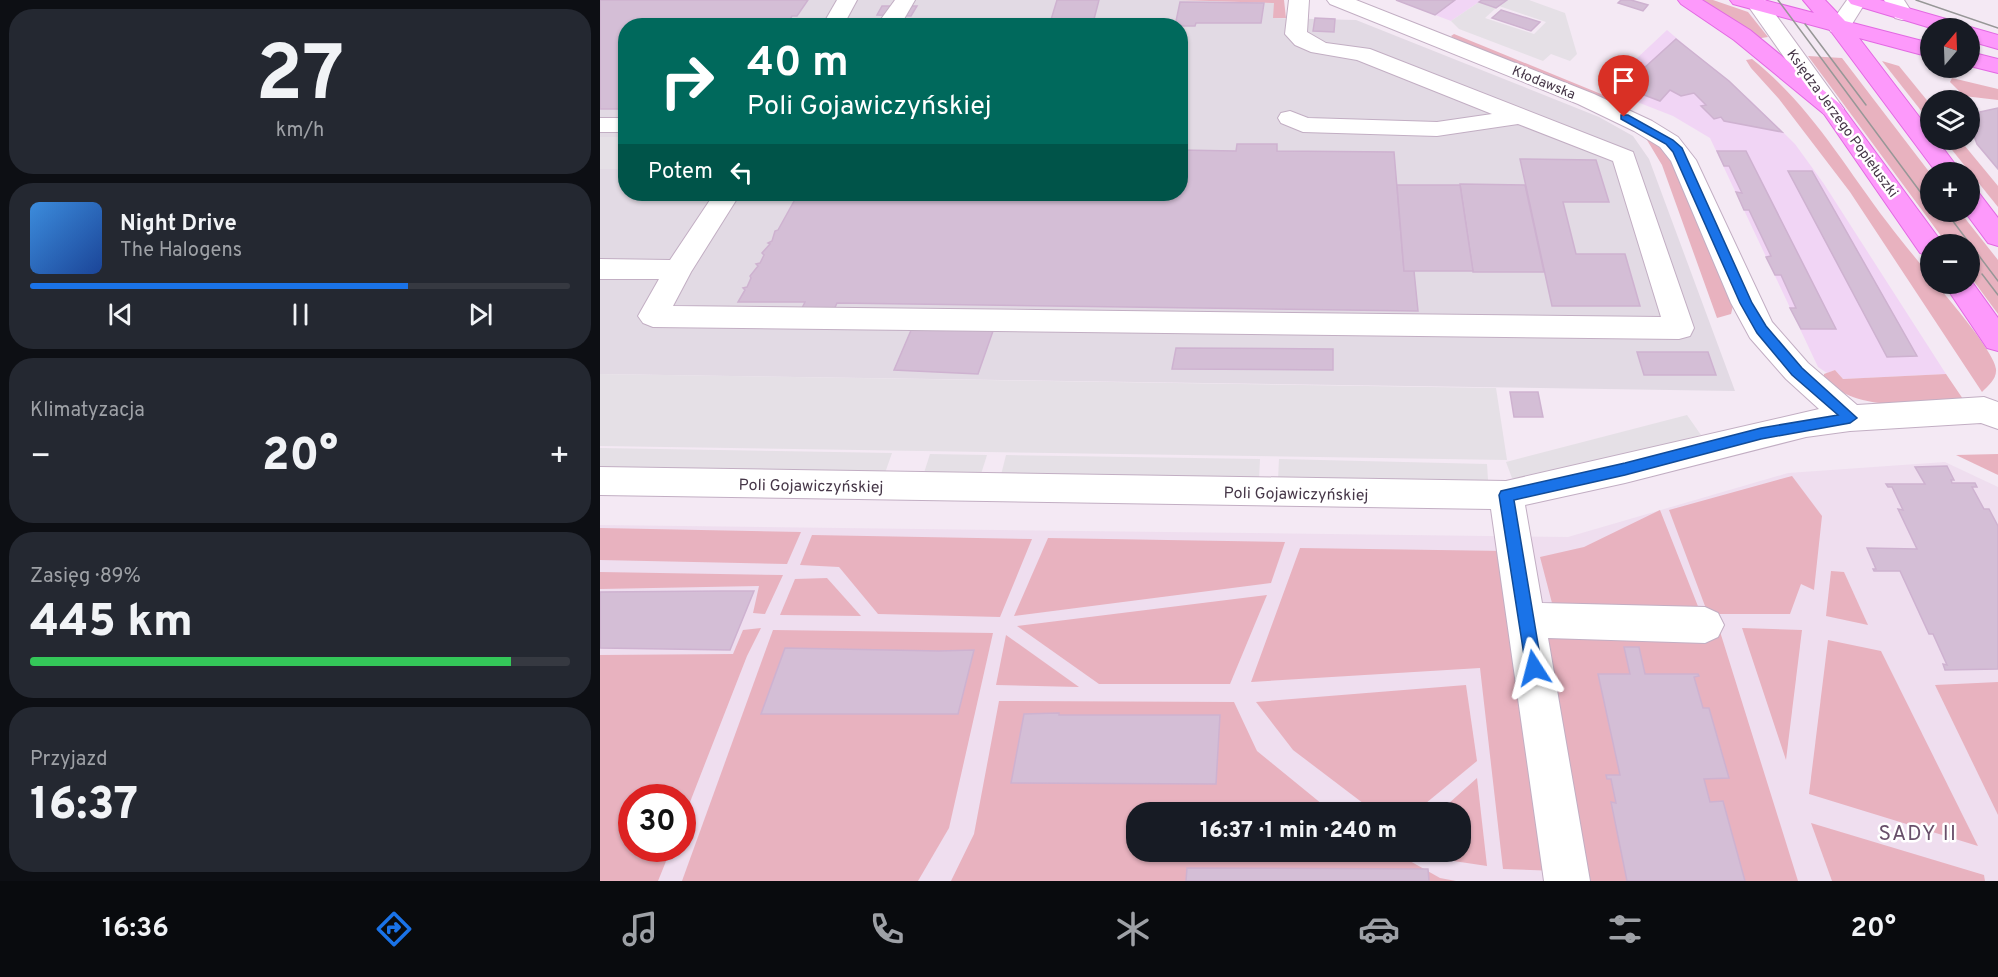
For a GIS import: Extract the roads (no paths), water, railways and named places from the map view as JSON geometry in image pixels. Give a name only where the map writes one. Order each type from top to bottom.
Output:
[{"type":"main road","points":[[1689,0],[1742,35],[1832,109]]},
{"type":"main road","points":[[1813,0],[1839,27],[1941,162]]},
{"type":"main road","points":[[1857,0],[1898,7],[1926,18]]},
{"type":"main road","points":[[1751,2],[1920,47]]},
{"type":"main road","points":[[1980,37],[1998,42]]},
{"type":"main road","points":[[1980,62],[1998,66]]},
{"type":"main road","name":"Księdza Jerzego Popiełuszki","points":[[1832,109],[1921,234]]},
{"type":"main road","points":[[1980,213],[1998,237]]},
{"type":"main road","points":[[1965,294],[1998,340]]},
{"type":"street","points":[[837,18],[847,0]]},
{"type":"street","points":[[894,18],[905,0]]},
{"type":"street","points":[[722,201],[678,270],[653,316],[1678,328],[1624,157],[1517,117],[1362,54],[1317,48],[1304,43],[1296,34],[1299,0]]},
{"type":"street","name":"Kłodawska","points":[[1337,0],[1587,99],[1670,142],[1683,160],[1746,303],[1761,330],[1797,371],[1850,418]]},
{"type":"street","points":[[1839,27],[1857,0]]},
{"type":"street","name":"Księdza Jerzego Popiełuszki","points":[[1751,2],[1832,109]]},
{"type":"street","points":[[1290,118],[1303,125],[1437,129],[1517,117]]},
{"type":"street","points":[[600,125],[618,125]]},
{"type":"street","points":[[600,269],[678,270]]},
{"type":"street","name":"Poli Gojawiczyńskiej","points":[[600,481],[1506,495],[1625,469],[1761,434],[1850,418],[1993,407]]},
{"type":"street","points":[[1506,495],[1567,881]]},
{"type":"street","points":[[1527,620],[1705,625]]},
{"type":"tram line","points":[[1778,0],[1920,192]]},
{"type":"tram line","points":[[1916,0],[1998,28]]},
{"type":"tram line","points":[[1805,24],[1866,105]]},
{"type":"tram line","points":[[1954,222],[1998,281]]},
{"type":"tram line","points":[[1982,274],[1998,295]]},
{"type":"district","name":"SADY II","points":[[1918,833]]}]
